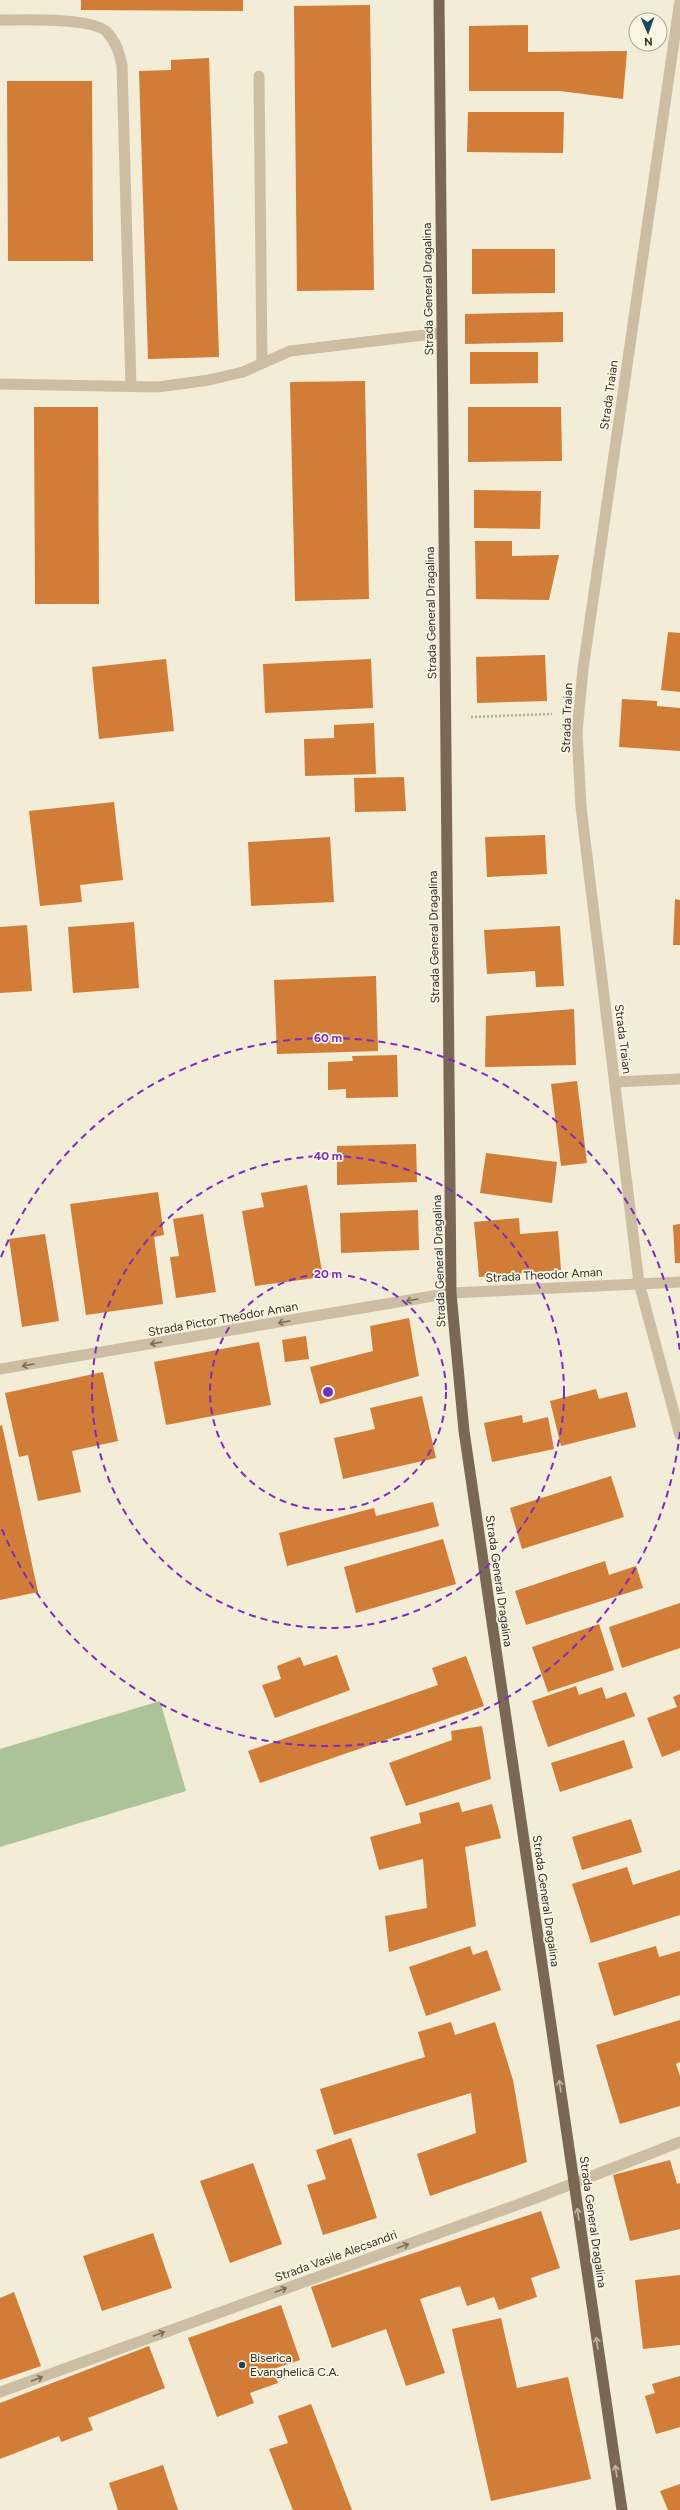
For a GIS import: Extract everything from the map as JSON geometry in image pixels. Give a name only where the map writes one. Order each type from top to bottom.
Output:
[{"type":"main road","name":"Strada General Dragalina","points":[[439,0],[451,1293],[464,1431],[622,2510]]},
{"type":"street","name":"Strada Traian","points":[[680,0],[584,662],[578,715],[581,807],[639,1283],[680,1435]]},
{"type":"street","points":[[0,20],[85,22],[106,30],[117,46],[122,65],[131,386]]},
{"type":"street","points":[[259,76],[262,363]]},
{"type":"street","points":[[0,384],[158,387],[209,380],[243,372],[290,350],[441,333]]},
{"type":"street","points":[[615,1082],[680,1079]]},
{"type":"street","points":[[639,1283],[680,1282]]},
{"type":"street","name":"Strada Theodor Aman","points":[[451,1293],[639,1283]]},
{"type":"street","name":"Strada Pictor Theodor Aman","points":[[0,1369],[451,1293]]},
{"type":"street","name":"Strada Vasile Alecsandri","points":[[0,2392],[574,2183],[680,2142]]},
{"type":"path","points":[[473,717],[551,714]]},
{"type":"green space","points":[[160,1701],[186,1791],[0,1847],[0,1749]]},
{"type":"building","points":[[81,0],[243,0],[243,11],[81,10]]},
{"type":"building","points":[[370,5],[374,290],[297,291],[294,6]]},
{"type":"building","points":[[528,25],[528,52],[627,51],[623,99],[560,91],[469,91],[469,26]]},
{"type":"building","points":[[209,58],[219,357],[148,359],[139,71],[171,70],[171,60]]},
{"type":"building","points":[[7,81],[92,81],[93,261],[8,261]]},
{"type":"building","points":[[468,112],[564,112],[563,153],[467,152]]},
{"type":"building","points":[[472,249],[555,249],[555,293],[472,294]]},
{"type":"building","points":[[563,312],[563,342],[465,344],[465,314]]},
{"type":"building","points":[[470,352],[538,352],[538,383],[470,384]]},
{"type":"building","points":[[365,381],[369,599],[295,601],[290,382]]},
{"type":"building","points":[[34,407],[98,407],[99,604],[35,604]]},
{"type":"building","points":[[468,407],[561,407],[562,461],[468,462]]},
{"type":"building","points":[[474,490],[541,491],[540,529],[474,528]]},
{"type":"building","points":[[475,541],[512,541],[512,556],[559,555],[549,600],[476,599]]},
{"type":"building","points":[[668,632],[680,633],[680,692],[661,690]]},
{"type":"building","points":[[545,655],[547,701],[477,703],[476,657]]},
{"type":"building","points":[[166,659],[174,731],[99,739],[92,667]]},
{"type":"building","points":[[371,659],[373,708],[265,713],[263,664]]},
{"type":"building","points":[[622,699],[657,701],[657,706],[680,708],[680,751],[619,747]]},
{"type":"building","points":[[374,723],[376,774],[305,776],[304,739],[334,738],[334,725]]},
{"type":"building","points":[[404,777],[406,811],[355,812],[354,778]]},
{"type":"building","points":[[114,802],[123,880],[80,885],[82,902],[40,906],[29,811]]},
{"type":"building","points":[[545,835],[547,874],[487,877],[485,837]]},
{"type":"building","points":[[330,837],[334,902],[251,906],[248,842]]},
{"type":"building","points":[[675,899],[680,900],[680,945],[673,945]]},
{"type":"building","points":[[134,922],[139,988],[73,993],[68,927]]},
{"type":"building","points":[[27,925],[32,991],[0,993],[0,927]]},
{"type":"building","points":[[560,926],[564,986],[536,987],[535,971],[487,974],[484,930]]},
{"type":"building","points":[[376,976],[378,1051],[277,1054],[274,980]]},
{"type":"building","points":[[574,1009],[576,1065],[485,1067],[486,1016]]},
{"type":"building","points":[[397,1055],[398,1097],[346,1098],[346,1089],[328,1090],[328,1062],[353,1061],[352,1056]]},
{"type":"building","points":[[577,1081],[587,1163],[561,1166],[551,1084]]},
{"type":"building","points":[[416,1144],[417,1182],[337,1185],[337,1146]]},
{"type":"building","points":[[486,1153],[557,1162],[552,1203],[480,1193]]},
{"type":"building","points":[[307,1185],[323,1277],[255,1286],[242,1211],[264,1207],[261,1193]]},
{"type":"building","points":[[158,1192],[164,1235],[154,1237],[163,1304],[86,1315],[70,1204]]},
{"type":"building","points":[[418,1210],[419,1250],[341,1253],[340,1213]]},
{"type":"building","points":[[203,1214],[216,1292],[176,1298],[170,1257],[179,1256],[173,1219]]},
{"type":"building","points":[[519,1218],[520,1234],[558,1231],[561,1270],[479,1277],[474,1222]]},
{"type":"building","points":[[680,1224],[680,1263],[675,1263],[673,1225]]},
{"type":"building","points":[[45,1234],[59,1321],[22,1327],[9,1239]]},
{"type":"building","points":[[409,1318],[419,1376],[320,1404],[310,1367],[373,1351],[370,1326]]},
{"type":"building","points":[[306,1336],[309,1359],[285,1362],[282,1340]]},
{"type":"building","points":[[259,1342],[271,1405],[166,1425],[154,1362]]},
{"type":"building","points":[[103,1372],[118,1441],[72,1451],[81,1492],[38,1501],[28,1455],[19,1457],[5,1393]]},
{"type":"building","points":[[596,1389],[599,1399],[627,1392],[636,1427],[561,1446],[550,1401]]},
{"type":"building","points":[[422,1396],[436,1458],[343,1479],[334,1438],[375,1429],[370,1408]]},
{"type":"building","points":[[522,1415],[523,1423],[548,1417],[554,1449],[492,1462],[484,1423]]},
{"type":"building","points":[[2,1425],[38,1592],[0,1600],[0,1426]]},
{"type":"building","points":[[611,1476],[624,1517],[522,1549],[510,1508]]},
{"type":"building","points":[[433,1502],[439,1526],[287,1566],[279,1533],[374,1508],[376,1516]]},
{"type":"building","points":[[443,1539],[456,1584],[356,1613],[344,1567]]},
{"type":"building","points":[[605,1561],[609,1575],[636,1566],[643,1588],[526,1625],[515,1591]]},
{"type":"building","points":[[680,1603],[680,1648],[622,1668],[609,1627]]},
{"type":"building","points":[[599,1624],[614,1670],[548,1692],[532,1647]]},
{"type":"building","points":[[337,1655],[350,1690],[275,1718],[262,1685],[281,1679],[277,1666],[300,1657],[304,1666]]},
{"type":"building","points":[[466,1656],[484,1706],[260,1783],[248,1751],[438,1685],[432,1668]]},
{"type":"building","points":[[576,1686],[579,1695],[602,1687],[606,1699],[626,1692],[635,1716],[548,1747],[532,1701]]},
{"type":"building","points":[[680,1694],[680,1750],[662,1757],[647,1718],[677,1707],[673,1697]]},
{"type":"building","points":[[482,1726],[491,1779],[406,1806],[389,1763],[452,1740],[451,1731]]},
{"type":"building","points":[[624,1740],[633,1768],[560,1792],[551,1763]]},
{"type":"building","points":[[459,1802],[462,1812],[492,1804],[501,1838],[465,1847],[476,1926],[389,1952],[385,1916],[427,1908],[423,1859],[379,1870],[370,1837],[421,1823],[419,1813]]},
{"type":"building","points":[[631,1819],[642,1852],[582,1870],[572,1837]]},
{"type":"building","points":[[627,1867],[633,1885],[680,1870],[680,1915],[591,1943],[572,1884]]},
{"type":"building","points":[[470,1946],[473,1955],[487,1950],[501,1990],[426,2016],[409,1967]]},
{"type":"building","points":[[656,1946],[659,1957],[680,1951],[680,1995],[614,2016],[598,1963]]},
{"type":"building","points":[[680,2020],[680,2062],[676,2064],[680,2076],[680,2106],[620,2124],[596,2045]]},
{"type":"building","points":[[451,2022],[455,2035],[495,2022],[513,2080],[527,2162],[430,2196],[417,2154],[476,2133],[471,2093],[334,2135],[320,2089],[425,2057],[418,2032]]},
{"type":"building","points":[[351,2138],[377,2218],[323,2235],[307,2185],[326,2179],[316,2150]]},
{"type":"building","points":[[670,2160],[677,2184],[680,2183],[680,2229],[630,2241],[613,2175]]},
{"type":"building","points":[[253,2163],[282,2244],[230,2263],[200,2181]]},
{"type":"building","points":[[541,2211],[560,2268],[531,2278],[537,2297],[499,2310],[494,2297],[467,2306],[460,2286],[420,2299],[445,2373],[406,2386],[386,2329],[332,2348],[311,2287]]},
{"type":"building","points":[[153,2233],[172,2288],[102,2311],[83,2256]]},
{"type":"building","points":[[680,2275],[680,2345],[643,2349],[635,2280]]},
{"type":"building","points":[[14,2292],[41,2366],[0,2380],[0,2298]]},
{"type":"building","name":"Biserica Evanghelică C.A.","points":[[281,2305],[300,2360],[273,2369],[278,2383],[250,2393],[254,2403],[217,2417],[188,2338]]},
{"type":"building","points":[[501,2318],[517,2388],[568,2377],[591,2479],[491,2501],[452,2329]]},
{"type":"building","points":[[149,2346],[165,2388],[88,2418],[93,2430],[61,2442],[59,2436],[0,2459],[0,2403]]},
{"type":"building","points":[[680,2376],[680,2427],[656,2434],[645,2396],[655,2393],[652,2384]]},
{"type":"building","points":[[311,2404],[352,2510],[293,2510],[269,2449],[288,2443],[278,2416]]},
{"type":"building","points":[[163,2465],[178,2510],[118,2510],[109,2483]]},
{"type":"building","points":[[680,2484],[680,2510],[668,2510],[660,2491]]},
{"type":"place","name":"Biserica Evanghelică C.A.","points":[[242,2365]]}]
